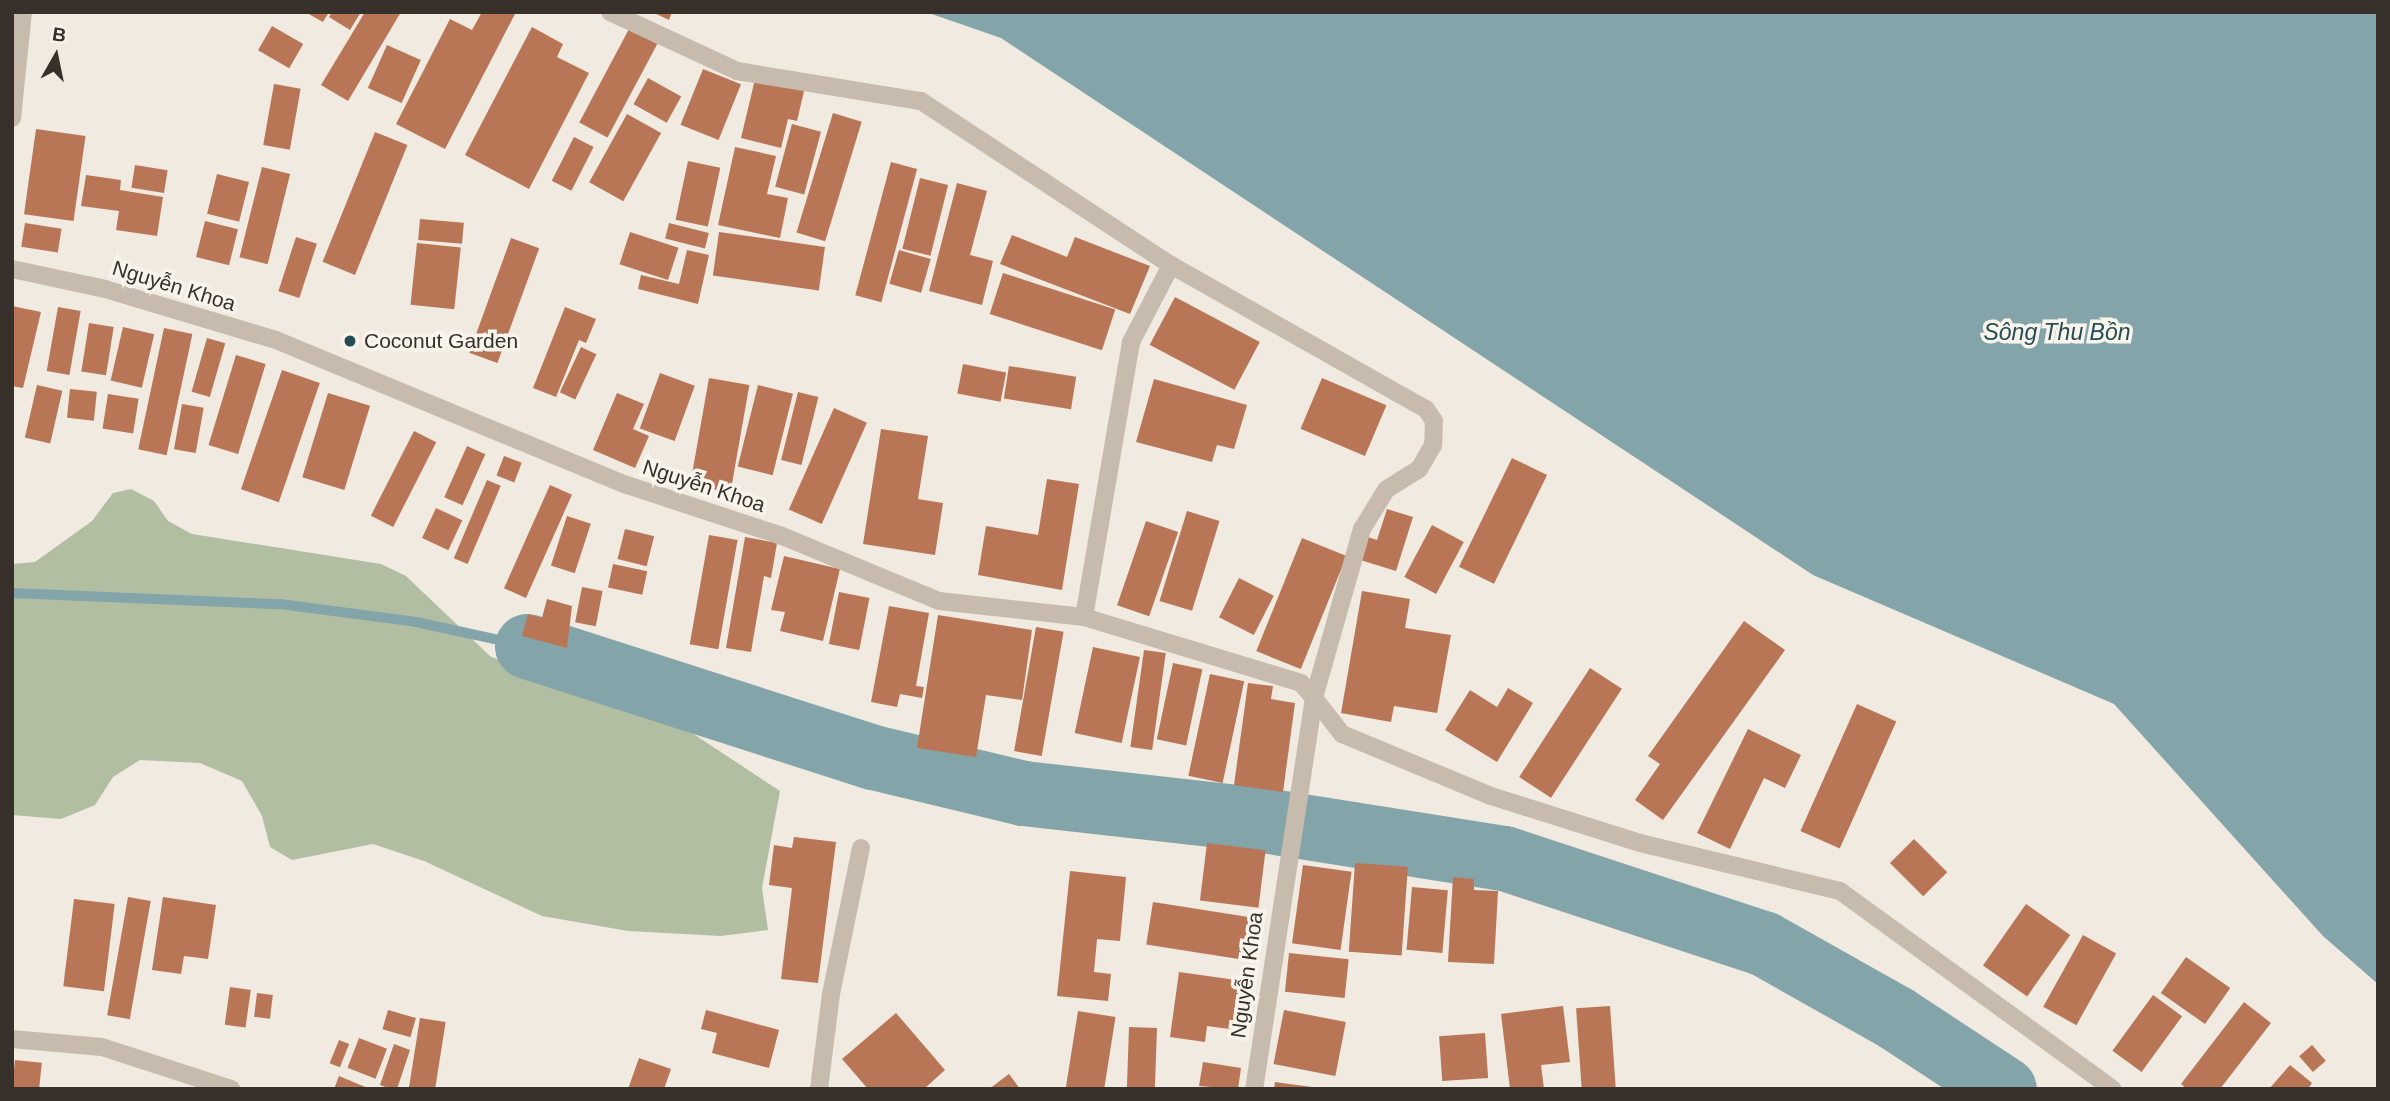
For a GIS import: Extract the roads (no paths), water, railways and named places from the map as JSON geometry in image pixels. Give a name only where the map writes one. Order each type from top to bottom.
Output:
[{"type":"street","points":[[12,118],[23,12]]},
{"type":"street","points":[[610,12],[737,71],[921,102],[1171,265],[1391,386],[1426,410],[1434,421],[1433,445],[1419,469],[1386,490],[1362,529],[1314,698]]},
{"type":"street","points":[[1084,617],[1130,342],[1171,265]]},
{"type":"street","name":"Nguyễn Khoa","points":[[12,269],[105,289],[276,340],[624,484],[782,536],[939,601],[1084,617],[1273,673],[1301,683],[1342,734],[1491,796],[1640,843],[1840,891],[2113,1089]]},
{"type":"street","name":"Nguyễn Khoa","points":[[1254,1089],[1299,773],[1314,698]]},
{"type":"street","points":[[818,1089],[831,994],[861,848]]},
{"type":"street","points":[[12,1039],[102,1048],[231,1089]]},
{"type":"water","name":"Sông Thu Bồn","points":[[926,12],[2378,12],[2378,984],[2323,936],[2114,704],[1813,575],[1001,38]]},
{"type":"waterway","points":[[12,593],[280,604],[416,622],[527,646]]},
{"type":"waterway","points":[[527,646],[873,757],[1023,793],[1263,820],[1504,858],[1763,943],[1896,1018],[2004,1089]]},
{"type":"place","name":"Coconut Garden","points":[[350,341]]}]
